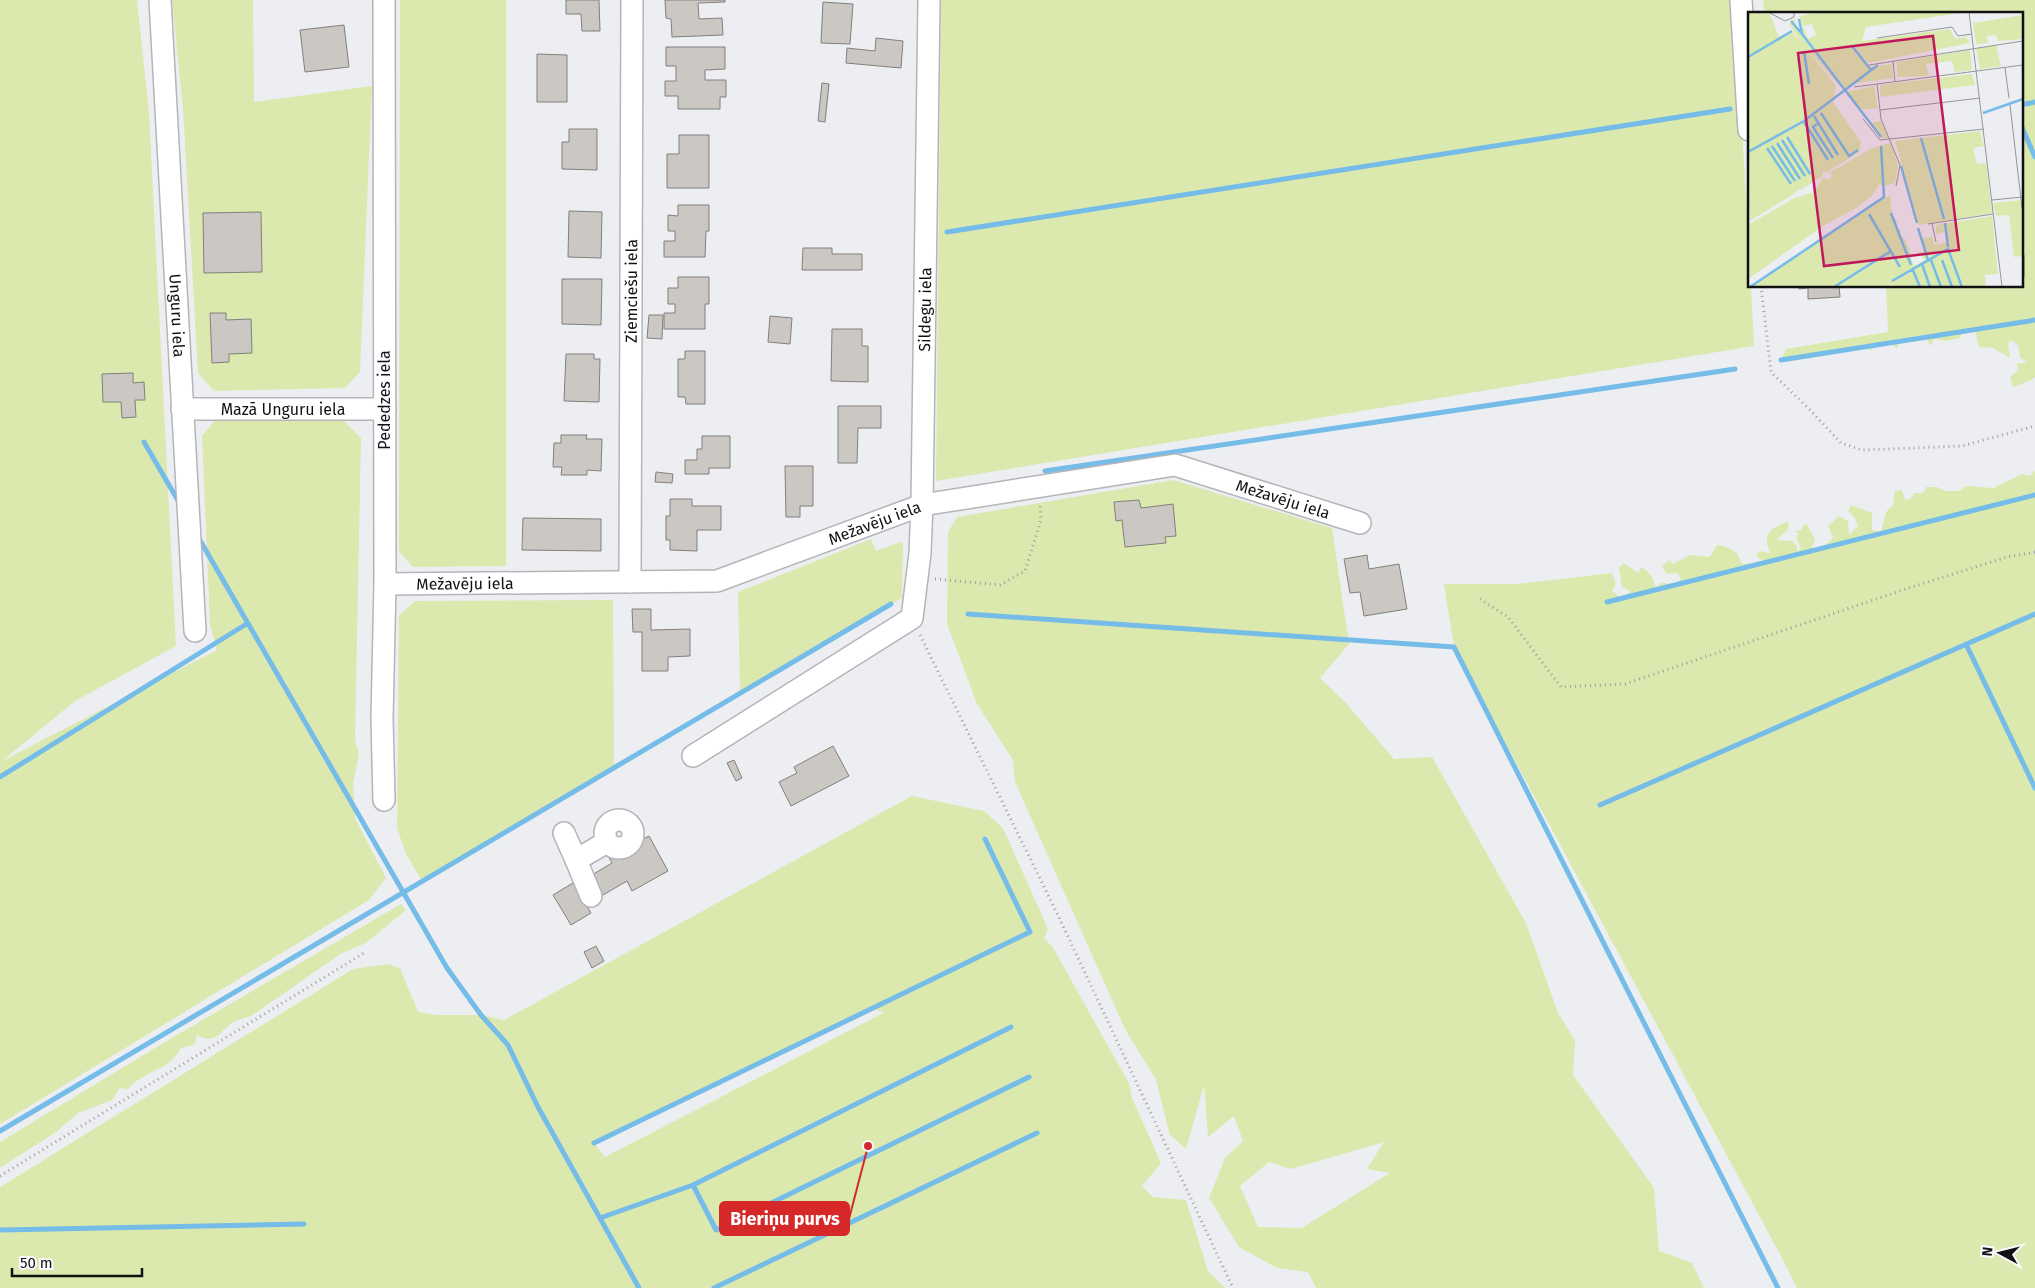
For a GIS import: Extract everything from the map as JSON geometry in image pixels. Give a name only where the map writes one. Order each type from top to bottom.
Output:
[{"type":"street","name":"Unguru iela","points":[[160,0],[195,631]]},
{"type":"street","name":"Pededzes iela","points":[[384,0],[385,584],[382,718],[384,800]]},
{"type":"street","name":"Ziemciešu iela","points":[[630,582],[632,0]]},
{"type":"street","name":"Sildegu iela","points":[[912,618],[922,505],[929,0]]},
{"type":"street","points":[[1741,0],[1748,114]]},
{"type":"street","name":"Mazā Unguru iela","points":[[182,408],[384,409]]},
{"type":"street","name":"Mežavēju iela","points":[[385,584],[717,581],[922,505],[1175,464],[1360,523]]},
{"type":"street","points":[[693,756],[912,618]]},
{"type":"street","points":[[564,833],[591,896]]},
{"type":"street","points":[[576,860],[607,842]]},
{"type":"path","points":[[1761,288],[1771,372],[1841,443],[1862,450],[1962,446],[2035,426]]},
{"type":"path","points":[[917,578],[1000,585],[1025,571],[1041,520],[1040,486]]},
{"type":"path","points":[[1480,599],[1508,617],[1561,687],[1625,684],[1912,587],[2007,557],[2035,552]]},
{"type":"path","points":[[912,618],[1055,909],[1233,1288]]},
{"type":"path","points":[[0,1176],[364,953]]},
{"type":"green space","points":[[0,0],[137,0],[149,112],[176,646],[75,701],[2,761],[217,650],[210,624],[202,436],[215,420],[344,421],[361,438],[355,740],[359,754],[353,783],[355,818],[386,878],[369,900],[0,1124]]},
{"type":"green space","points":[[172,0],[253,0],[254,102],[372,86],[360,372],[345,388],[214,391],[198,373],[183,109]]},
{"type":"green space","points":[[400,0],[506,0],[506,566],[413,567],[399,551]]},
{"type":"green space","points":[[941,0],[1735,0],[1748,234],[1748,288],[1751,288],[1754,346],[936,481]]},
{"type":"green space","points":[[1763,0],[2035,0],[2035,377],[2032,380],[2013,387],[2010,377],[2018,370],[2017,363],[2027,363],[2020,357],[2018,345],[2011,340],[2008,343],[2010,358],[1993,348],[1979,347],[1975,331],[1962,334],[1960,338],[1946,341],[1934,339],[1931,346],[1923,335],[1899,339],[1897,349],[1890,341],[1876,343],[1871,351],[1865,344],[1781,360],[1786,349],[1888,332],[1886,288],[2022,288],[2022,12],[1764,12]]},
{"type":"green space","points":[[2035,471],[2035,1288],[1797,1288],[1454,647],[1444,584],[1517,584],[1612,573],[1616,584],[1612,591],[1620,597],[1631,592],[1622,587],[1619,568],[1624,563],[1638,573],[1641,567],[1647,571],[1653,578],[1655,588],[1661,583],[1667,583],[1671,588],[1681,580],[1678,573],[1666,574],[1662,566],[1670,560],[1672,564],[1691,555],[1710,557],[1717,545],[1724,546],[1737,553],[1742,564],[1764,562],[1756,556],[1759,551],[1771,553],[1767,541],[1769,532],[1789,521],[1788,529],[1777,540],[1792,541],[1797,546],[1797,553],[1801,548],[1796,537],[1799,534],[1795,531],[1801,530],[1807,524],[1815,539],[1812,548],[1821,548],[1833,538],[1828,526],[1839,516],[1848,521],[1849,535],[1858,526],[1854,517],[1848,511],[1851,505],[1872,513],[1872,530],[1881,532],[1886,512],[1893,505],[1895,491],[1902,490],[1905,500],[1910,499],[1915,493],[1923,493],[1926,487],[1937,487],[1945,491],[1959,491],[1967,486],[1993,488],[2022,474],[2030,476]]},
{"type":"green space","points":[[1173,480],[1332,528],[1349,644],[1320,678],[1345,702],[1394,759],[1432,757],[1526,923],[1558,1013],[1575,1040],[1573,1075],[1654,1188],[1659,1251],[1692,1263],[1704,1288],[1316,1288],[1308,1272],[1277,1268],[1239,1247],[1209,1198],[1225,1158],[1243,1141],[1234,1116],[1208,1137],[1204,1085],[1186,1149],[1170,1135],[1156,1080],[1125,1029],[1015,782],[1013,760],[977,704],[947,624],[948,532],[957,517]],"holes":[[[1384,1142],[1367,1169],[1390,1173],[1302,1228],[1258,1227],[1240,1186],[1269,1162],[1291,1169]]]},
{"type":"green space","points":[[871,539],[876,551],[903,541],[902,598],[740,694],[738,592]]},
{"type":"green space","points":[[613,600],[614,768],[422,881],[406,854],[397,828],[399,615],[415,601]]},
{"type":"green space","points":[[912,796],[984,811],[1003,828],[1048,929],[1044,938],[1053,948],[1129,1083],[1132,1098],[1161,1163],[1142,1186],[1153,1197],[1186,1200],[1208,1271],[1225,1288],[0,1288],[0,1187],[353,969],[388,964],[400,968],[418,1012],[437,1015],[481,1015],[504,1020]],"holes":[[[870,1009],[885,1012],[605,1157],[594,1143]]]},
{"type":"green space","points":[[401,904],[406,910],[366,943],[342,953],[251,1016],[235,1021],[218,1036],[209,1039],[197,1035],[194,1045],[181,1048],[170,1062],[135,1082],[128,1089],[120,1088],[112,1100],[78,1113],[56,1132],[0,1168],[0,1142],[160,1045]]},
{"type":"building","points":[[566,0],[599,0],[600,31],[582,31],[581,14],[566,14]]},
{"type":"building","points":[[665,0],[725,0],[725,2],[698,3],[699,19],[722,18],[723,35],[672,37],[671,19],[666,18]]},
{"type":"building","points":[[823,2],[853,4],[850,44],[821,43]]},
{"type":"building","points":[[344,25],[349,67],[305,72],[300,30]]},
{"type":"building","points":[[876,38],[903,41],[901,68],[846,63],[847,48],[875,51]]},
{"type":"building","points":[[666,47],[725,47],[725,69],[705,70],[705,80],[726,80],[726,97],[720,97],[720,109],[678,109],[678,96],[665,96],[665,81],[676,81],[676,66],[666,66]]},
{"type":"building","points":[[537,54],[567,55],[567,102],[537,102]]},
{"type":"building","points":[[822,83],[829,84],[825,122],[818,121]]},
{"type":"building","points":[[569,129],[597,129],[597,170],[562,169],[562,142],[569,142]]},
{"type":"building","points":[[679,135],[709,135],[709,188],[667,188],[667,154],[679,154]]},
{"type":"building","points":[[678,205],[709,205],[709,231],[706,231],[705,257],[664,257],[664,241],[675,241],[675,231],[668,231],[668,215],[678,216]]},
{"type":"building","points":[[569,211],[602,212],[601,258],[568,257]]},
{"type":"building","points":[[261,212],[262,272],[204,273],[203,213]]},
{"type":"building","points":[[803,248],[832,248],[832,254],[862,254],[862,270],[802,270]]},
{"type":"building","points":[[2022,255],[2024,255],[2024,277],[2022,277]]},
{"type":"building","points":[[678,277],[709,277],[709,304],[705,304],[705,329],[664,329],[664,313],[675,313],[675,304],[668,304],[668,288],[678,288]]},
{"type":"building","points":[[562,279],[602,279],[601,325],[562,324]]},
{"type":"building","points":[[1808,288],[1839,288],[1840,297],[1808,299]]},
{"type":"building","points":[[210,313],[226,313],[226,320],[251,319],[252,353],[229,354],[229,362],[212,363]]},
{"type":"building","points":[[649,315],[663,315],[662,339],[647,338]]},
{"type":"building","points":[[770,316],[792,318],[790,344],[768,342]]},
{"type":"building","points":[[832,329],[862,329],[862,346],[868,346],[868,382],[831,381]]},
{"type":"building","points":[[685,351],[705,351],[705,404],[686,404],[685,397],[678,397],[678,359],[685,359]]},
{"type":"building","points":[[566,354],[594,354],[594,359],[600,359],[599,402],[564,401]]},
{"type":"building","points":[[133,373],[133,383],[144,382],[145,400],[135,400],[136,417],[122,418],[121,402],[103,402],[102,374]]},
{"type":"building","points":[[838,406],[881,406],[881,428],[858,428],[857,463],[838,463]]},
{"type":"building","points":[[561,435],[587,435],[586,439],[602,439],[601,471],[587,470],[587,475],[561,475],[562,467],[553,467],[554,443],[561,443]]},
{"type":"building","points":[[702,436],[730,436],[730,468],[709,468],[709,474],[685,474],[685,460],[697,460],[697,449],[702,449]]},
{"type":"building","points":[[785,466],[813,466],[813,506],[800,506],[800,517],[786,517]]},
{"type":"building","points":[[656,472],[673,474],[672,483],[655,482]]},
{"type":"building","points":[[670,499],[692,499],[692,506],[721,506],[721,530],[697,530],[697,551],[670,550],[670,540],[666,540],[666,516],[670,516]]},
{"type":"building","points":[[1139,500],[1141,508],[1173,504],[1176,536],[1165,537],[1166,543],[1125,547],[1122,520],[1116,521],[1114,502]]},
{"type":"building","points":[[523,518],[601,519],[601,551],[522,550]]},
{"type":"building","points":[[1367,555],[1369,569],[1399,564],[1407,609],[1364,616],[1360,592],[1350,593],[1344,559]]},
{"type":"building","points":[[632,609],[651,609],[651,630],[690,629],[690,656],[668,657],[668,671],[642,671],[642,632],[633,632]]},
{"type":"building","points":[[833,746],[849,776],[791,806],[779,782],[797,773],[794,767]]},
{"type":"building","points":[[734,760],[742,778],[736,781],[727,763]]},
{"type":"building","points":[[649,836],[668,871],[632,891],[627,881],[603,895],[592,875],[612,863],[609,858]]},
{"type":"building","points":[[573,883],[591,913],[571,925],[553,895]]},
{"type":"building","points":[[596,946],[604,961],[592,968],[584,952]]},
{"type":"waterway","points":[[2022,105],[2035,102]]},
{"type":"waterway","points":[[947,232],[1730,109]]},
{"type":"waterway","points":[[2022,127],[2035,157]]},
{"type":"waterway","points":[[1781,360],[2035,320]]},
{"type":"waterway","points":[[1045,471],[1735,369]]},
{"type":"waterway","points":[[144,442],[180,504]]},
{"type":"waterway","points":[[1607,602],[2035,495]]},
{"type":"waterway","points":[[197,535],[447,968],[481,1015],[508,1045],[538,1107],[639,1288]]},
{"type":"waterway","points":[[0,1131],[891,604]]},
{"type":"waterway","points":[[968,614],[1454,647],[1778,1288]]},
{"type":"waterway","points":[[1600,805],[2035,614]]},
{"type":"waterway","points":[[0,777],[248,623]]},
{"type":"waterway","points":[[1966,644],[2035,788]]},
{"type":"waterway","points":[[594,1143],[1030,932],[985,839]]},
{"type":"waterway","points":[[600,1218],[693,1185],[1011,1027]]},
{"type":"waterway","points":[[693,1185],[716,1230],[1029,1077]]},
{"type":"waterway","points":[[714,1288],[1037,1133]]},
{"type":"waterway","points":[[0,1230],[304,1224]]},
{"type":"place","name":"Bieriņu purvs","points":[[868,1146]]}]
